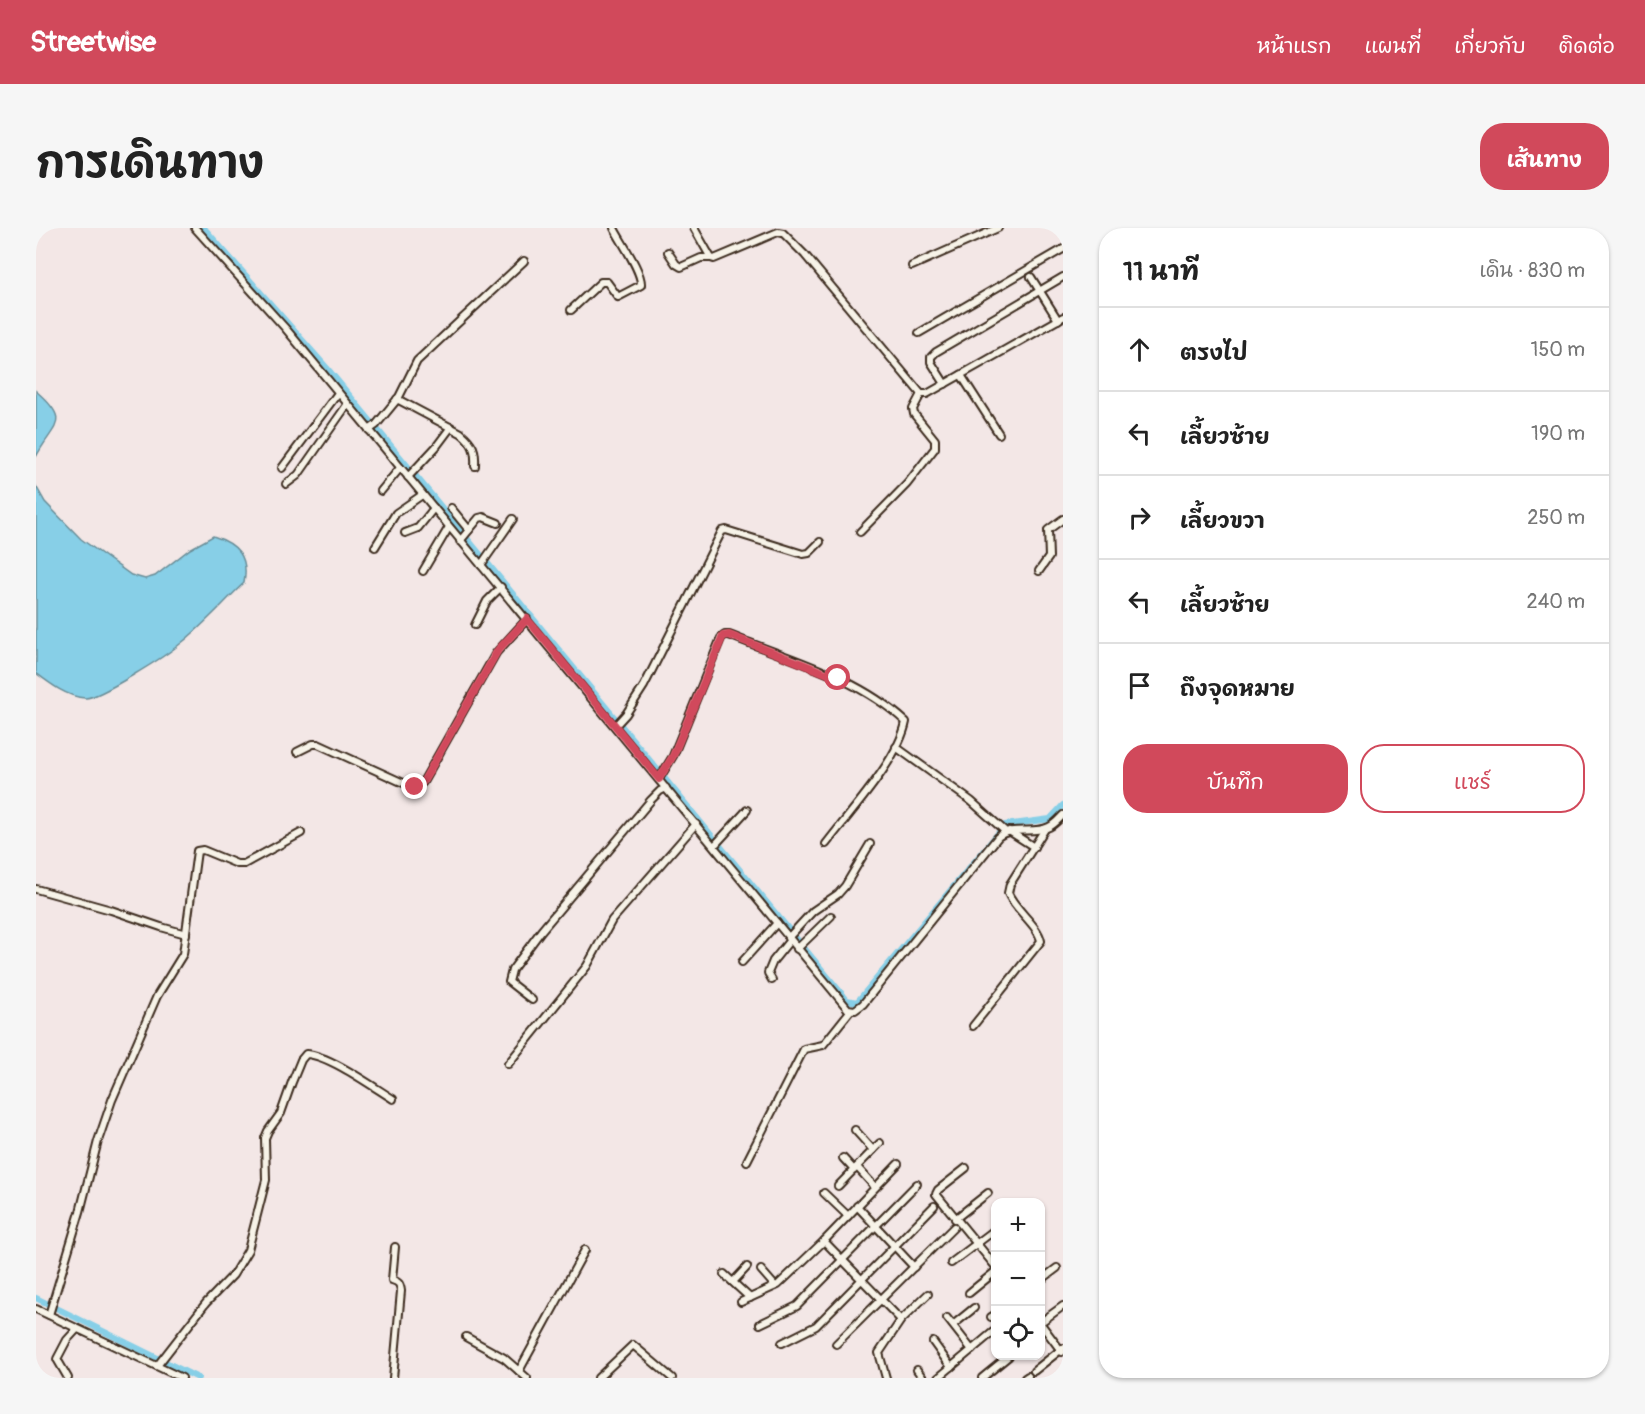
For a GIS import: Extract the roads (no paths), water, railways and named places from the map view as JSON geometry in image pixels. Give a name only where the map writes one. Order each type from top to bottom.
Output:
[{"type":"street","points":[[195,228],[286,329],[347,405],[373,428],[400,468],[411,474],[423,495],[460,541],[662,776],[666,788],[777,923],[791,936],[797,949],[844,1006],[851,1010]]},
{"type":"street","points":[[571,310],[601,282],[607,282],[618,297],[641,285],[637,271],[614,228]]},
{"type":"street","points":[[694,228],[711,258]]},
{"type":"street","points":[[912,266],[998,228]]},
{"type":"street","points":[[668,252],[676,264],[681,267],[701,258],[722,258],[778,232],[783,233],[805,255],[921,394]]},
{"type":"street","points":[[919,333],[1063,249]]},
{"type":"street","points":[[373,428],[397,399],[417,361],[524,261]]},
{"type":"street","points":[[921,394],[927,394],[1061,319],[1031,277]]},
{"type":"street","points":[[945,384],[932,362],[931,357],[936,352],[1063,277]]},
{"type":"street","points":[[961,375],[999,434]]},
{"type":"street","points":[[282,468],[338,393]]},
{"type":"street","points":[[860,532],[907,484],[935,448],[935,440],[914,414],[913,409],[921,394]]},
{"type":"street","points":[[397,399],[461,433],[473,445],[476,452],[475,465]]},
{"type":"street","points":[[286,484],[298,475],[347,405]]},
{"type":"street","points":[[411,474],[451,427]]},
{"type":"street","points":[[381,491],[400,468]]},
{"type":"street","points":[[375,547],[396,513],[423,495]]},
{"type":"street","points":[[405,533],[418,528],[434,508]]},
{"type":"street","points":[[451,508],[469,530]]},
{"type":"street","points":[[460,541],[476,521],[483,517],[498,523]]},
{"type":"street","points":[[482,565],[513,519]]},
{"type":"street","points":[[1039,571],[1049,557],[1048,530],[1063,519]]},
{"type":"street","points":[[423,571],[449,527]]},
{"type":"street","points":[[617,723],[644,686],[722,531],[726,530],[803,554],[809,553],[820,542]]},
{"type":"street","points":[[476,625],[487,601],[501,587]]},
{"type":"street","points":[[297,752],[318,744],[410,786],[418,786],[423,782],[498,650],[527,619]]},
{"type":"street","points":[[662,776],[721,638],[725,635],[838,678],[878,701],[906,722],[896,747],[877,778],[825,844]]},
{"type":"street","points":[[896,747],[971,801],[1003,829],[1034,847]]},
{"type":"street","points":[[532,1000],[509,982],[512,970],[657,793],[666,788]]},
{"type":"street","points":[[715,845],[747,810]]},
{"type":"street","points":[[973,1026],[1041,940],[1038,933],[1014,905],[1008,893],[1010,884],[1046,829],[1063,815]]},
{"type":"street","points":[[508,1064],[587,966],[612,921],[696,824]]},
{"type":"street","points":[[1003,829],[1046,829]]},
{"type":"street","points":[[747,1161],[804,1049],[823,1044],[851,1010],[863,1004],[1003,829]]},
{"type":"street","points":[[50,1313],[108,1111],[157,996],[180,960],[186,934],[197,851],[203,850],[237,864],[244,864],[301,833]]},
{"type":"street","points":[[772,980],[768,973],[791,936],[813,911],[845,886],[870,844]]},
{"type":"street","points":[[36,889],[186,934]]},
{"type":"street","points":[[797,949],[831,916]]},
{"type":"street","points":[[742,962],[777,923]]},
{"type":"street","points":[[158,1364],[206,1303],[233,1275],[248,1250],[266,1180],[265,1138],[281,1113],[295,1075],[306,1054],[314,1054],[328,1060],[393,1099]]},
{"type":"street","points":[[855,1130],[873,1150]]},
{"type":"street","points":[[838,1186],[880,1143]]},
{"type":"street","points":[[843,1158],[875,1187]]},
{"type":"street","points":[[741,1302],[776,1286],[898,1164]]},
{"type":"street","points":[[966,1168],[936,1194],[991,1263]]},
{"type":"street","points":[[760,1324],[797,1306],[917,1184]]},
{"type":"street","points":[[824,1193],[848,1216]]},
{"type":"street","points":[[955,1219],[988,1193]]},
{"type":"street","points":[[857,1206],[914,1267]]},
{"type":"street","points":[[782,1343],[816,1326],[934,1206]]},
{"type":"street","points":[[836,1344],[954,1227]]},
{"type":"street","points":[[951,1263],[991,1233]]},
{"type":"street","points":[[824,1240],[901,1320]]},
{"type":"street","points":[[393,1378],[401,1291],[401,1285],[392,1280],[395,1247]]},
{"type":"street","points":[[519,1371],[585,1250]]},
{"type":"street","points":[[733,1282],[747,1267]]},
{"type":"street","points":[[1045,1277],[1057,1268]]},
{"type":"street","points":[[761,1270],[776,1286]]},
{"type":"street","points":[[969,1293],[991,1273]]},
{"type":"street","points":[[724,1274],[750,1298]]},
{"type":"street","points":[[886,1378],[879,1353],[901,1320],[928,1294]]},
{"type":"street","points":[[1045,1320],[1063,1306]]},
{"type":"street","points":[[953,1325],[974,1308]]},
{"type":"street","points":[[36,1309],[50,1313],[78,1329],[158,1364],[182,1378]]},
{"type":"street","points":[[947,1318],[972,1350]]},
{"type":"street","points":[[1029,1375],[1062,1350],[1045,1328]]},
{"type":"street","points":[[68,1378],[57,1359],[67,1340],[78,1329]]},
{"type":"street","points":[[938,1378],[991,1334]]},
{"type":"street","points":[[466,1336],[504,1358],[527,1378]]},
{"type":"street","points":[[933,1342],[951,1367]]},
{"type":"street","points":[[598,1378],[633,1345],[672,1378]]},
{"type":"street","points":[[982,1378],[1004,1360]]},
{"type":"street","points":[[917,1370],[923,1378]]},
{"type":"water","points":[[36,391],[54,410],[57,417],[53,430],[36,457]]},
{"type":"water","points":[[36,486],[45,502],[81,539],[131,575],[145,579],[155,576],[190,549],[213,536],[229,543],[240,553],[245,566],[244,583],[173,650],[132,676],[104,692],[85,698],[65,692],[36,673]]},
{"type":"waterway","points":[[204,228],[327,368],[847,1000],[857,1002],[1005,825],[1050,819],[1063,805]]},
{"type":"waterway","points":[[36,1298],[198,1378]]}]
